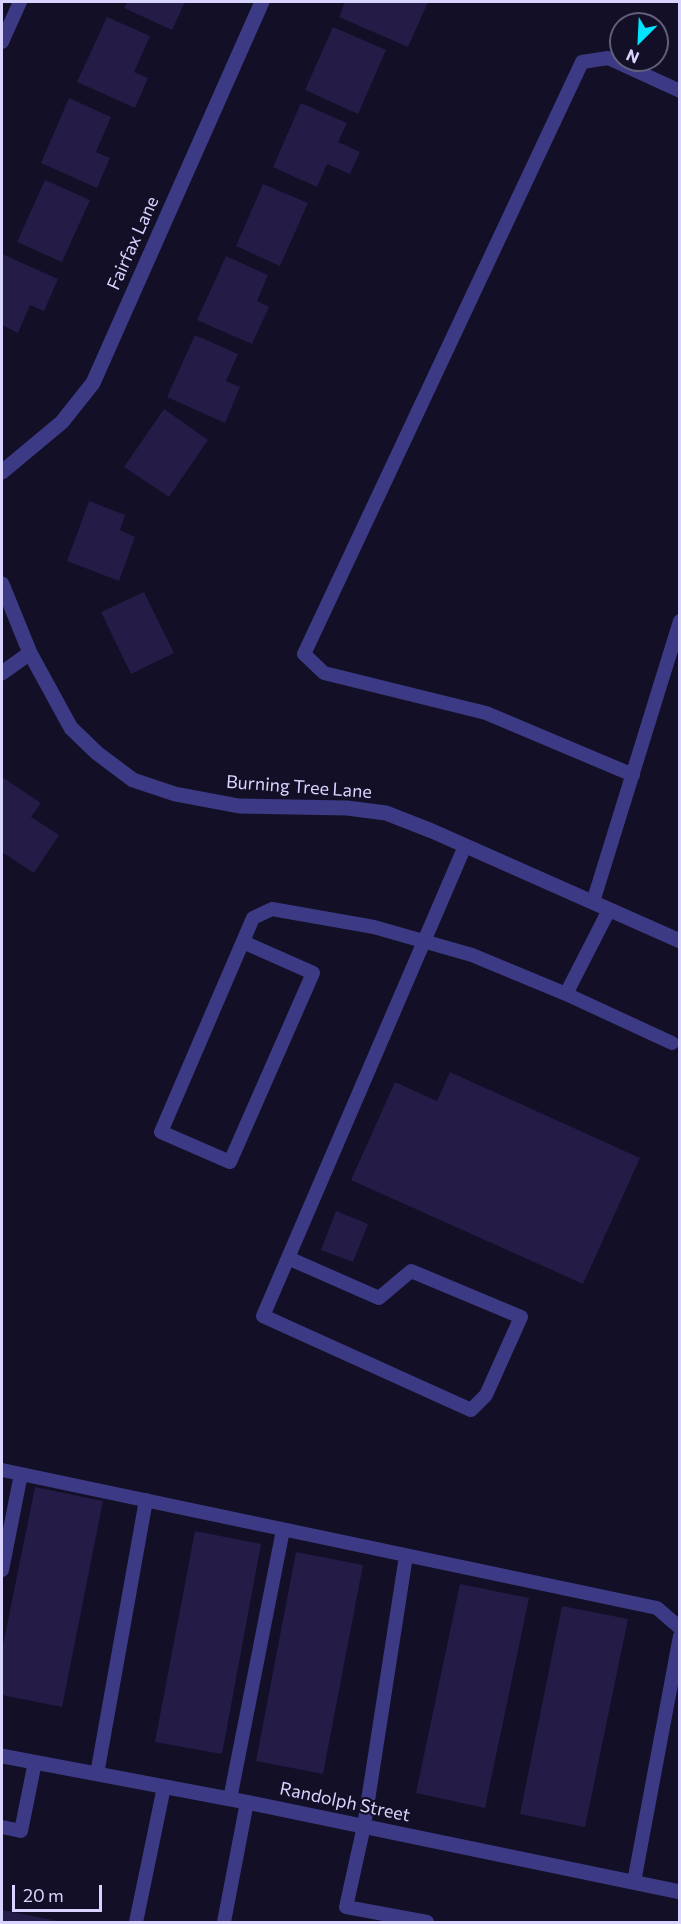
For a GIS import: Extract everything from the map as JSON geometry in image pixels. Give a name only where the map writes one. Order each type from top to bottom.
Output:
[{"type":"street","name":"Fairfax Lane","points":[[2,472],[62,422],[93,383],[262,2]]},
{"type":"street","name":"Burning Tree Lane","points":[[2,584],[30,653],[71,728],[97,753],[133,780],[176,794],[239,806],[347,808],[386,813],[680,941]]},
{"type":"street","points":[[2,673],[30,653]]},
{"type":"street","name":"Randolph Street","points":[[2,1756],[248,1802],[680,1892]]},
{"type":"lane","points":[[2,42],[20,2]]},
{"type":"lane","points":[[633,775],[486,713],[324,673],[304,654],[582,62],[608,58],[680,91]]},
{"type":"lane","points":[[593,902],[680,621]]},
{"type":"lane","points":[[288,1258],[379,1298],[411,1271],[521,1317],[486,1395],[471,1410],[263,1316],[465,846]]},
{"type":"lane","points":[[243,942],[313,973],[230,1162],[161,1132],[253,918],[272,909],[374,927],[472,955],[566,994],[672,1043]]},
{"type":"lane","points":[[566,994],[609,910]]},
{"type":"lane","points":[[2,1470],[657,1608],[680,1628]]},
{"type":"lane","points":[[2,1570],[21,1474]]},
{"type":"lane","points":[[97,1774],[146,1500]]},
{"type":"lane","points":[[230,1799],[283,1530]]},
{"type":"lane","points":[[406,1556],[364,1826],[346,1907],[427,1923]]},
{"type":"lane","points":[[634,1882],[680,1636]]},
{"type":"lane","points":[[2,1827],[21,1831],[35,1762]]},
{"type":"lane","points":[[136,1923],[164,1787]]},
{"type":"lane","points":[[224,1923],[248,1802]]},
{"type":"building","points":[[127,2],[185,2],[172,30],[124,8]]},
{"type":"building","points":[[345,2],[428,2],[408,47],[339,17]]},
{"type":"building","points":[[107,17],[150,36],[134,72],[148,78],[135,108],[77,82]]},
{"type":"building","points":[[333,27],[386,50],[358,114],[305,90]]},
{"type":"building","points":[[69,98],[111,117],[96,152],[110,158],[97,188],[41,163]]},
{"type":"building","points":[[301,103],[347,123],[338,142],[360,152],[350,174],[327,164],[317,187],[273,167]]},
{"type":"building","points":[[45,180],[90,200],[62,262],[17,242]]},
{"type":"building","points":[[263,184],[308,203],[280,266],[236,246]]},
{"type":"building","points":[[2,254],[58,279],[44,311],[30,305],[18,333],[2,325]]},
{"type":"building","points":[[226,256],[268,275],[257,301],[269,307],[252,344],[197,320]]},
{"type":"building","points":[[195,335],[238,354],[226,381],[240,387],[225,423],[167,397]]},
{"type":"building","points":[[164,409],[208,440],[169,497],[124,467]]},
{"type":"building","points":[[89,501],[125,515],[120,530],[135,537],[119,581],[67,561]]},
{"type":"building","points":[[144,592],[174,653],[131,674],[101,612]]},
{"type":"building","points":[[2,777],[41,803],[31,817],[59,835],[34,873],[2,852]]},
{"type":"building","points":[[450,1072],[640,1158],[583,1284],[351,1180],[395,1082],[437,1101]]},
{"type":"building","points":[[336,1211],[368,1224],[353,1262],[321,1250]]},
{"type":"building","points":[[35,1487],[103,1501],[62,1707],[2,1695],[2,1650]]},
{"type":"building","points":[[195,1531],[261,1544],[222,1754],[155,1742]]},
{"type":"building","points":[[296,1552],[363,1565],[323,1774],[256,1761]]},
{"type":"building","points":[[460,1584],[529,1598],[485,1808],[416,1793]]},
{"type":"building","points":[[562,1606],[628,1619],[585,1827],[520,1814]]},
{"type":"building","points":[[2,1910],[58,1921],[58,1922],[2,1922]]}]
